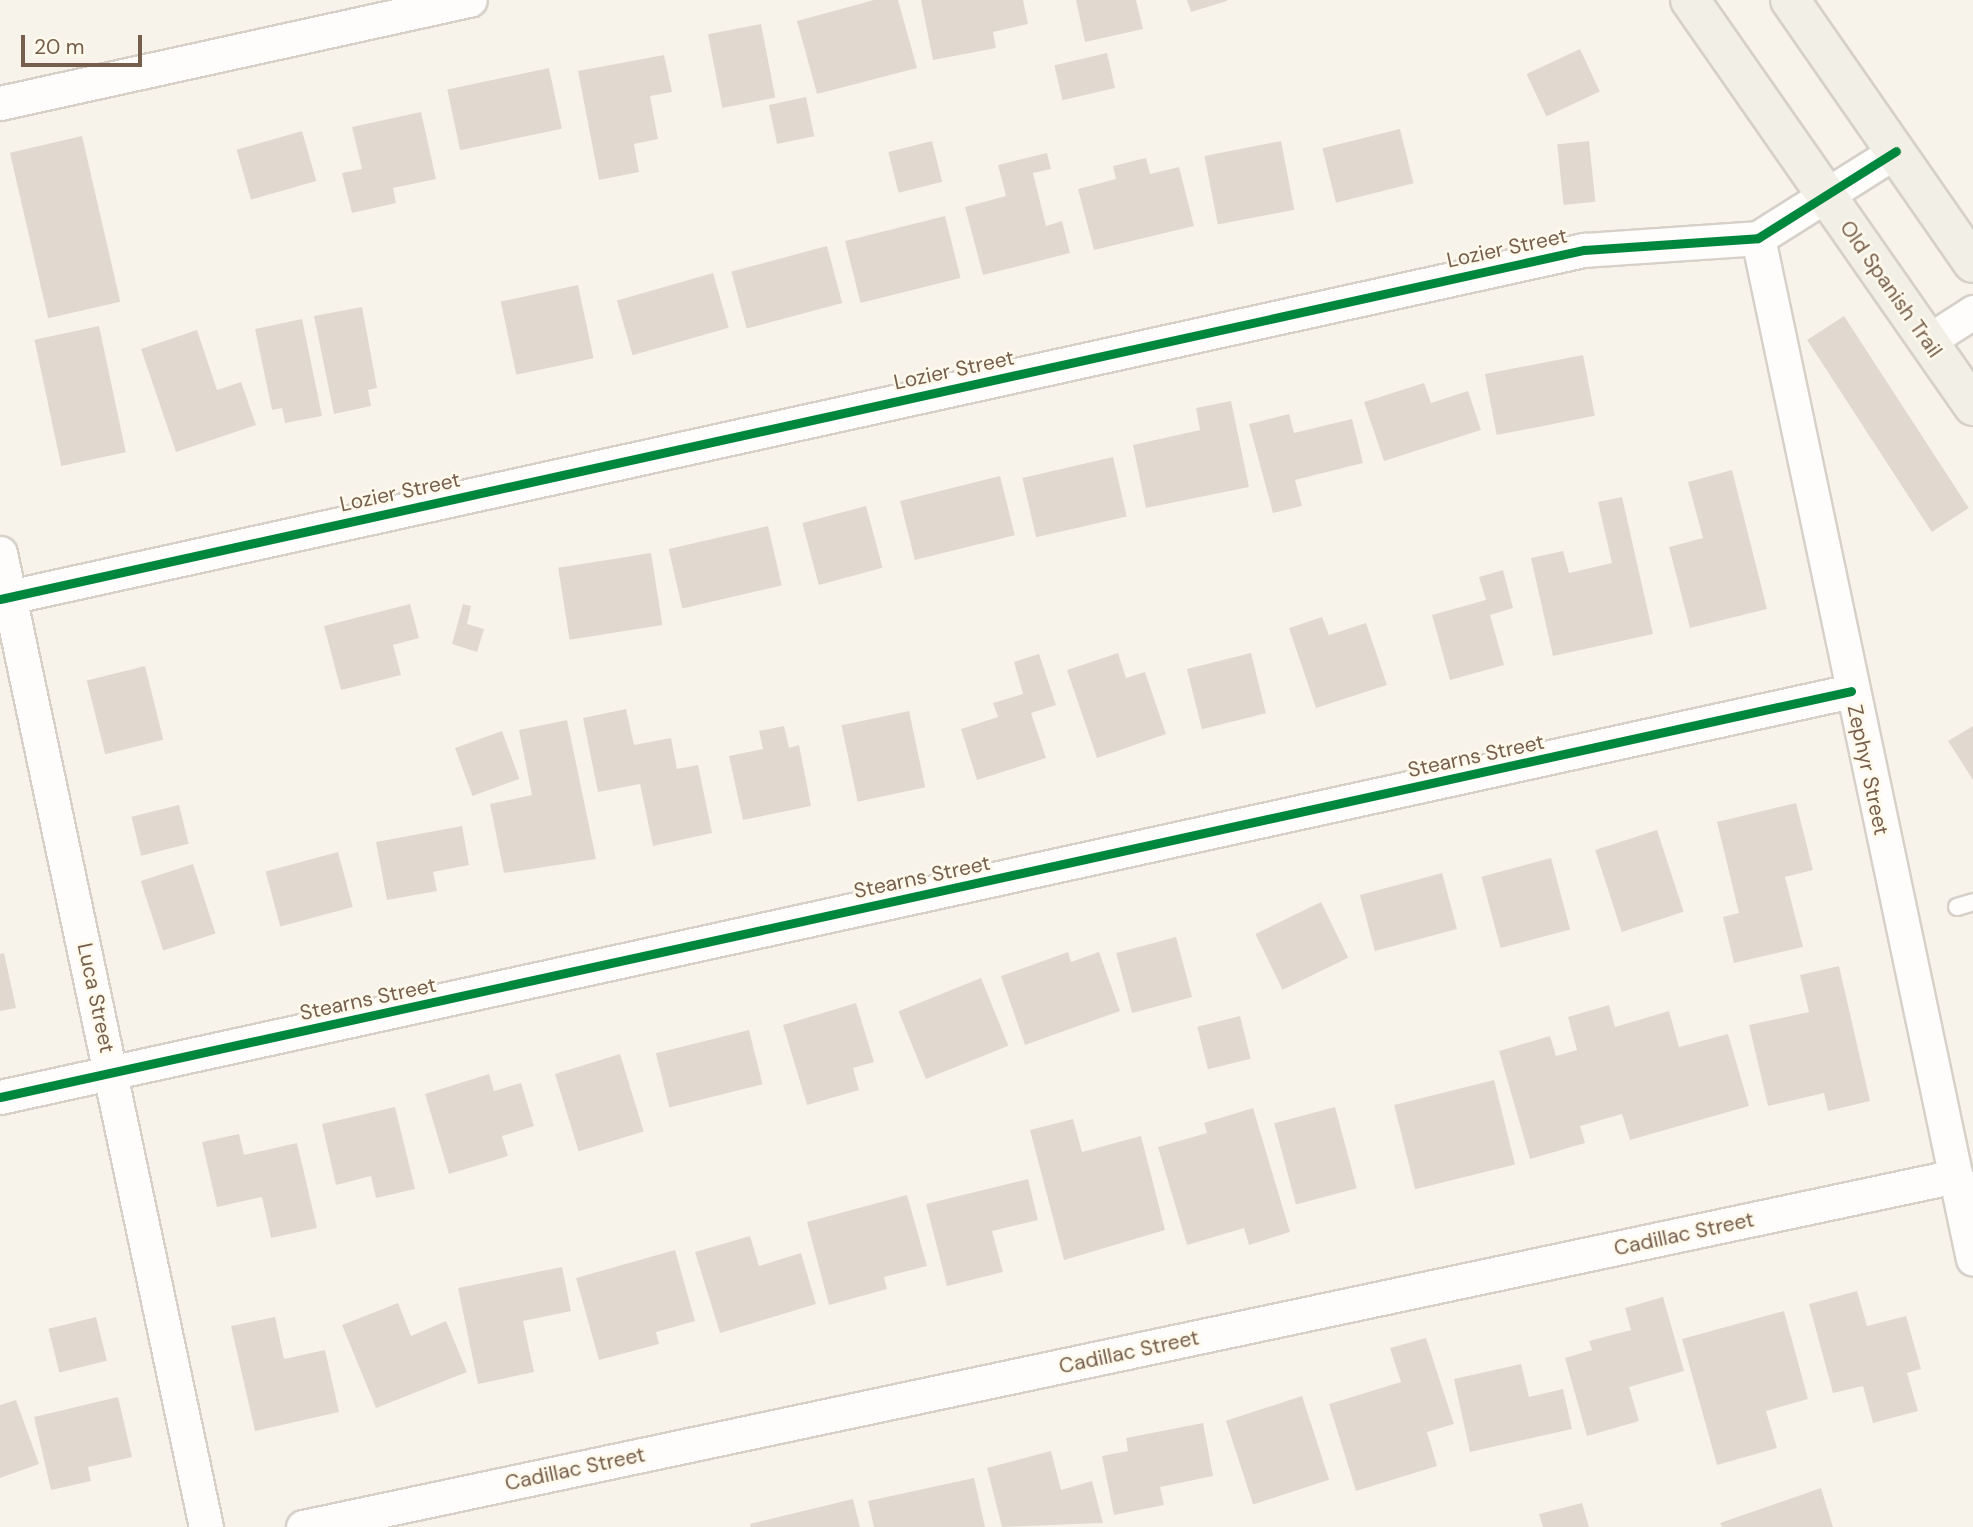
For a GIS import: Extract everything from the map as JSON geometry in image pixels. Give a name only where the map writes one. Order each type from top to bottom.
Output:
[{"type":"main road","name":"Old Spanish Trail","points":[[1690,0],[1973,405]]},
{"type":"main road","points":[[1790,0],[1973,263]]},
{"type":"street","points":[[0,103],[470,0]]},
{"type":"street","name":"Lozier Street","points":[[5,598],[1584,250],[1758,238],[1828,200],[1896,151]]},
{"type":"street","name":"Zephyr Street","points":[[1758,238],[1851,691],[1973,1259]]},
{"type":"street","points":[[1928,341],[1973,312]]},
{"type":"street","name":"Luca Street","points":[[0,552],[5,598],[112,1073],[206,1527]]},
{"type":"street","name":"Stearns Street","points":[[0,1097],[1851,691]]},
{"type":"street","name":"Cadillac Street","points":[[303,1527],[1956,1176]]},
{"type":"building","points":[[874,0],[898,0],[917,68],[817,94],[797,21]]},
{"type":"building","points":[[921,0],[1023,0],[1028,24],[993,32],[996,48],[933,60]]},
{"type":"building","points":[[1076,0],[1136,0],[1143,29],[1085,42]]},
{"type":"building","points":[[1187,0],[1227,0],[1227,1],[1191,12]]},
{"type":"building","points":[[761,24],[775,98],[722,108],[708,34]]},
{"type":"building","points":[[1580,49],[1600,92],[1546,117],[1527,74]]},
{"type":"building","points":[[1107,53],[1115,88],[1062,100],[1054,65]]},
{"type":"building","points":[[664,55],[672,92],[650,96],[658,139],[634,144],[639,172],[599,180],[578,71]]},
{"type":"building","points":[[549,68],[562,129],[460,150],[447,90]]},
{"type":"building","points":[[806,97],[814,136],[777,144],[769,105]]},
{"type":"building","points":[[421,112],[436,179],[393,188],[396,203],[352,213],[342,173],[362,169],[352,127]]},
{"type":"building","points":[[1400,129],[1414,183],[1336,203],[1322,148]]},
{"type":"building","points":[[302,131],[316,181],[251,200],[237,150]]},
{"type":"building","points":[[82,136],[120,302],[48,318],[10,153]]},
{"type":"building","points":[[932,141],[942,182],[898,193],[888,152]]},
{"type":"building","points":[[1281,141],[1294,210],[1218,225],[1204,156]]},
{"type":"building","points":[[1589,141],[1595,202],[1564,205],[1557,144]]},
{"type":"building","points":[[1047,153],[1051,169],[1033,173],[1046,226],[1062,221],[1070,253],[983,275],[965,207],[1006,196],[998,165]]},
{"type":"building","points":[[1146,158],[1150,174],[1179,167],[1194,226],[1094,250],[1078,189],[1116,179],[1113,166]]},
{"type":"building","points":[[945,216],[960,278],[861,303],[845,241]]},
{"type":"building","points":[[827,246],[842,303],[747,329],[731,272]]},
{"type":"building","points":[[713,273],[729,328],[633,355],[617,301]]},
{"type":"building","points":[[578,285],[594,358],[516,375],[501,301]]},
{"type":"building","points":[[362,307],[377,388],[368,390],[371,406],[334,414],[314,316]]},
{"type":"building","points":[[1844,316],[1969,508],[1932,532],[1807,340]]},
{"type":"building","points":[[302,319],[322,416],[285,423],[282,408],[272,410],[255,329]]},
{"type":"building","points":[[99,326],[126,452],[61,466],[34,340]]},
{"type":"building","points":[[197,330],[217,390],[241,382],[256,425],[176,452],[141,349]]},
{"type":"building","points":[[1583,355],[1595,416],[1497,435],[1485,374]]},
{"type":"building","points":[[1424,383],[1431,403],[1468,391],[1481,430],[1384,461],[1364,402]]},
{"type":"building","points":[[1231,401],[1249,487],[1146,508],[1133,445],[1200,430],[1196,408]]},
{"type":"building","points":[[1289,414],[1294,433],[1352,419],[1363,463],[1295,480],[1302,506],[1273,513],[1249,424]]},
{"type":"building","points":[[1113,457],[1127,516],[1036,537],[1022,478]]},
{"type":"building","points":[[1732,470],[1767,609],[1690,628],[1669,547],[1703,538],[1688,482]]},
{"type":"building","points":[[1000,476],[1015,535],[915,560],[900,501]]},
{"type":"building","points":[[1622,497],[1653,634],[1553,656],[1531,558],[1563,551],[1569,573],[1612,563],[1598,502]]},
{"type":"building","points":[[866,506],[883,568],[819,585],[802,523]]},
{"type":"building","points":[[768,526],[782,585],[682,608],[669,549]]},
{"type":"building","points":[[651,553],[662,625],[570,640],[558,568]]},
{"type":"building","points":[[1503,570],[1513,608],[1490,615],[1504,665],[1450,680],[1432,615],[1486,600],[1479,577]]},
{"type":"building","points":[[410,604],[419,638],[393,645],[401,675],[341,690],[324,626]]},
{"type":"building","points":[[463,604],[471,606],[467,624],[484,629],[477,652],[452,644]]},
{"type":"building","points":[[1322,617],[1329,635],[1366,623],[1387,685],[1316,708],[1289,628]]},
{"type":"building","points":[[1118,653],[1126,678],[1145,672],[1166,734],[1097,758],[1067,670]]},
{"type":"building","points":[[1251,653],[1266,713],[1202,729],[1187,669]]},
{"type":"building","points":[[1039,654],[1056,705],[1031,713],[1046,758],[977,780],[961,729],[998,717],[993,703],[1023,694],[1014,662]]},
{"type":"building","points":[[145,666],[163,740],[105,754],[87,681]]},
{"type":"building","points":[[626,709],[634,745],[671,738],[677,769],[698,765],[712,833],[653,846],[640,784],[598,792],[583,718]]},
{"type":"building","points":[[909,711],[925,787],[858,802],[842,725]]},
{"type":"building","points":[[567,720],[596,859],[504,873],[490,804],[532,795],[519,730]]},
{"type":"building","points":[[784,726],[789,748],[799,745],[811,806],[743,820],[729,756],[763,749],[759,731]]},
{"type":"building","points":[[1973,726],[1973,780],[1948,741]]},
{"type":"building","points":[[502,731],[519,779],[472,796],[455,748]]},
{"type":"building","points":[[1796,803],[1813,870],[1785,877],[1803,947],[1734,963],[1723,917],[1739,913],[1717,822]]},
{"type":"building","points":[[179,805],[189,844],[141,856],[131,817]]},
{"type":"building","points":[[462,826],[469,865],[433,872],[437,891],[387,900],[376,842]]},
{"type":"building","points":[[1657,830],[1684,912],[1622,932],[1595,850]]},
{"type":"building","points":[[338,852],[353,907],[280,926],[266,871]]},
{"type":"building","points":[[1551,858],[1570,929],[1501,948],[1481,877]]},
{"type":"building","points":[[193,864],[216,933],[163,950],[141,881]]},
{"type":"building","points":[[1442,873],[1457,929],[1375,951],[1360,895]]},
{"type":"building","points":[[1321,902],[1348,958],[1283,990],[1255,934]]},
{"type":"building","points":[[1176,937],[1192,997],[1132,1013],[1116,953]]},
{"type":"building","points":[[1068,952],[1071,962],[1099,952],[1120,1011],[1025,1045],[1001,976]]},
{"type":"building","points":[[4,953],[16,1008],[0,1011],[0,954]]},
{"type":"building","points":[[1839,966],[1870,1101],[1828,1111],[1824,1093],[1768,1106],[1749,1025],[1809,1012],[1800,975]]},
{"type":"building","points":[[981,978],[1008,1046],[926,1079],[898,1011]]},
{"type":"building","points":[[856,1003],[874,1062],[853,1068],[859,1090],[807,1105],[783,1025]]},
{"type":"building","points":[[1609,1005],[1615,1027],[1669,1011],[1679,1047],[1728,1034],[1749,1106],[1630,1140],[1622,1114],[1580,1126],[1585,1143],[1530,1159],[1499,1051],[1550,1036],[1556,1056],[1577,1050],[1568,1017]]},
{"type":"building","points":[[1240,1016],[1251,1059],[1208,1069],[1197,1027]]},
{"type":"building","points":[[749,1030],[763,1084],[669,1108],[656,1053]]},
{"type":"building","points":[[620,1054],[644,1131],[579,1151],[555,1074]]},
{"type":"building","points":[[489,1074],[494,1091],[521,1083],[534,1126],[502,1136],[508,1156],[449,1174],[425,1094]]},
{"type":"building","points":[[1494,1080],[1515,1164],[1415,1189],[1394,1105]]},
{"type":"building","points":[[395,1107],[415,1189],[376,1198],[371,1176],[336,1185],[322,1124]]},
{"type":"building","points":[[1335,1107],[1357,1188],[1296,1204],[1274,1123]]},
{"type":"building","points":[[1253,1108],[1290,1232],[1249,1245],[1244,1228],[1187,1245],[1158,1147],[1207,1133],[1204,1123]]},
{"type":"building","points":[[1073,1119],[1082,1152],[1141,1136],[1165,1230],[1064,1260],[1030,1130]]},
{"type":"building","points":[[239,1134],[244,1155],[297,1143],[317,1228],[271,1238],[262,1197],[217,1207],[202,1142]]},
{"type":"building","points":[[1028,1179],[1038,1220],[992,1231],[1003,1272],[947,1286],[926,1204]]},
{"type":"building","points":[[907,1195],[927,1266],[884,1277],[887,1289],[829,1305],[807,1222]]},
{"type":"building","points":[[750,1236],[759,1266],[801,1253],[816,1304],[720,1333],[695,1252]]},
{"type":"building","points":[[675,1250],[695,1321],[656,1332],[659,1344],[599,1360],[576,1278]]},
{"type":"building","points":[[562,1267],[571,1311],[523,1321],[534,1372],[478,1384],[458,1288]]},
{"type":"building","points":[[1857,1291],[1867,1326],[1906,1316],[1921,1369],[1907,1373],[1918,1411],[1873,1423],[1863,1386],[1833,1393],[1809,1304]]},
{"type":"building","points":[[1663,1297],[1684,1371],[1629,1387],[1639,1421],[1587,1436],[1565,1358],[1592,1350],[1589,1341],[1631,1330],[1625,1308]]},
{"type":"building","points":[[398,1303],[411,1336],[446,1321],[467,1372],[376,1408],[342,1325]]},
{"type":"building","points":[[1784,1311],[1808,1399],[1766,1411],[1777,1448],[1717,1465],[1682,1339]]},
{"type":"building","points":[[96,1317],[107,1361],[59,1373],[48,1329]]},
{"type":"building","points":[[275,1317],[284,1359],[325,1350],[339,1412],[255,1431],[231,1326]]},
{"type":"building","points":[[1426,1338],[1454,1424],[1427,1432],[1437,1466],[1356,1491],[1329,1404],[1401,1382],[1390,1348]]},
{"type":"building","points":[[1521,1364],[1529,1397],[1563,1389],[1572,1429],[1470,1452],[1454,1379]]},
{"type":"building","points":[[1302,1396],[1329,1480],[1253,1504],[1226,1421]]},
{"type":"building","points":[[118,1397],[132,1457],[88,1467],[91,1481],[51,1490],[34,1417]]},
{"type":"building","points":[[16,1400],[39,1464],[0,1478],[0,1405]]},
{"type":"building","points":[[1203,1423],[1213,1476],[1160,1487],[1164,1505],[1114,1515],[1102,1456],[1128,1451],[1126,1438]]},
{"type":"building","points":[[1051,1451],[1061,1490],[1092,1481],[1103,1523],[1002,1527],[987,1468]]},
{"type":"building","points":[[974,1478],[985,1527],[874,1527],[868,1501]]},
{"type":"building","points":[[1821,1488],[1833,1527],[1722,1527],[1720,1523]]},
{"type":"building","points":[[853,1499],[860,1527],[751,1527],[750,1524]]},
{"type":"building","points":[[1582,1503],[1589,1527],[1543,1527],[1539,1514]]},
{"type":"cycle path","points":[[0,599],[1584,250],[1758,238],[1896,151]]},
{"type":"cycle path","points":[[0,1097],[1851,691]]}]
